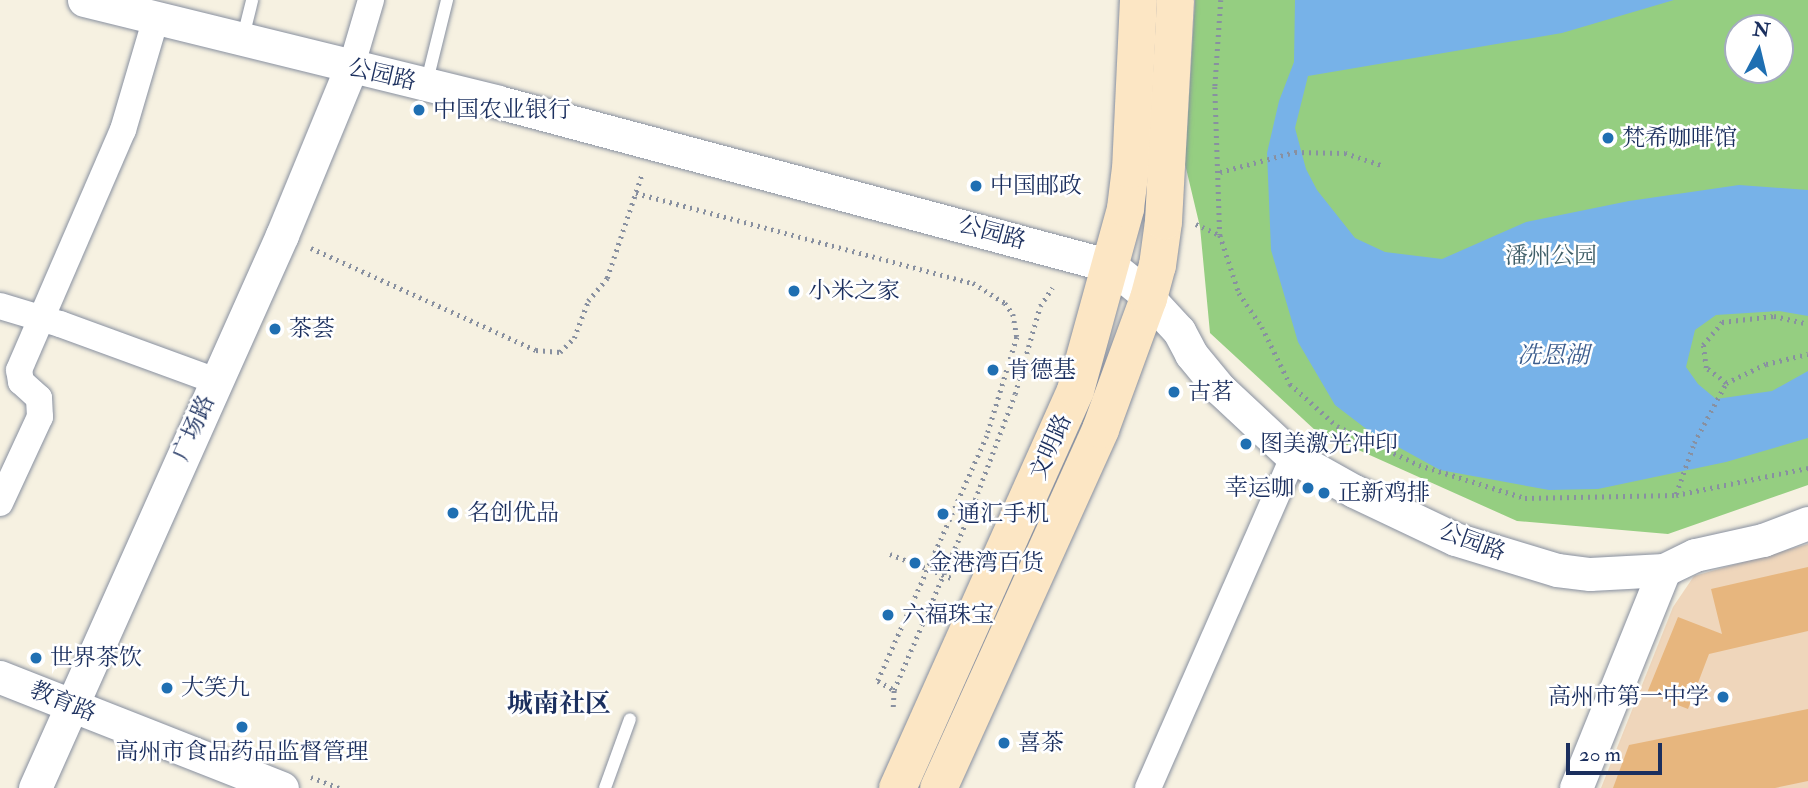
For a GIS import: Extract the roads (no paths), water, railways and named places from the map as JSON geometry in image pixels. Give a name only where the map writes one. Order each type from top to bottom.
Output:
[{"type":"main road","name":"文明路","points":[[897,788],[1075,390],[1111,266],[1130,169],[1139,0]]},
{"type":"main road","name":"文明路","points":[[938,788],[1101,429],[1148,298],[1157,265],[1163,221],[1175,0]]},
{"type":"street","name":"公园路","points":[[83,0],[652,143],[1111,266],[1148,298],[1178,331],[1191,354],[1220,389],[1293,457],[1354,491],[1454,539],[1557,570],[1590,574],[1664,570],[1695,555],[1763,540],[1808,523]]},
{"type":"street","points":[[351,68],[371,0]]},
{"type":"street","points":[[0,503],[40,417],[39,398],[21,382],[19,375],[123,130],[156,18]]},
{"type":"street","name":"广场路","points":[[35,788],[282,235],[351,68]]},
{"type":"street","points":[[0,306],[216,381]]},
{"type":"street","points":[[1148,788],[1293,457]]},
{"type":"street","points":[[1576,788],[1664,570]]},
{"type":"street","name":"教育路","points":[[0,677],[70,705],[292,780]]},
{"type":"lane","points":[[243,40],[252,0]]},
{"type":"lane","points":[[426,85],[447,0]]},
{"type":"lane","points":[[604,788],[629,719]]},
{"type":"water","name":"冼恩湖","points":[[1295,0],[1674,0],[1562,33],[1308,76],[1295,128],[1306,169],[1317,190],[1355,238],[1385,252],[1442,259],[1526,222],[1629,201],[1739,185],[1808,190],[1808,316],[1779,311],[1716,315],[1695,330],[1686,367],[1698,384],[1716,399],[1772,391],[1808,371],[1808,438],[1726,462],[1598,489],[1549,490],[1440,470],[1369,431],[1335,405],[1298,342],[1271,250],[1267,153],[1279,101],[1294,62]]},
{"type":"place","name":"中国农业银行","points":[[419,110]]},
{"type":"place","name":"梵希咖啡馆","points":[[1608,138]]},
{"type":"place","name":"中国邮政","points":[[976,186]]},
{"type":"place","name":"小米之家","points":[[794,291]]},
{"type":"place","name":"茶荟","points":[[275,329]]},
{"type":"place","name":"肯德基","points":[[993,370]]},
{"type":"place","name":"古茗","points":[[1174,392]]},
{"type":"place","name":"图美激光冲印","points":[[1246,444]]},
{"type":"place","name":"幸运咖","points":[[1308,488]]},
{"type":"place","name":"正新鸡排","points":[[1324,493]]},
{"type":"place","name":"名创优品","points":[[453,513]]},
{"type":"place","name":"通汇手机","points":[[943,514]]},
{"type":"place","name":"金港湾百货","points":[[915,563]]},
{"type":"place","name":"六福珠宝","points":[[888,615]]},
{"type":"place","name":"世界茶饮","points":[[36,658]]},
{"type":"place","name":"大笑九","points":[[167,688]]},
{"type":"place","name":"高州市第一中学","points":[[1723,697]]},
{"type":"place","name":"高州市食品药品监督管理","points":[[242,727]]},
{"type":"place","name":"喜茶","points":[[1004,743]]},
{"type":"district","name":"城南社区","points":[[559,705]]},
{"type":"park label","name":"潘州公园","points":[[1551,256]]}]
